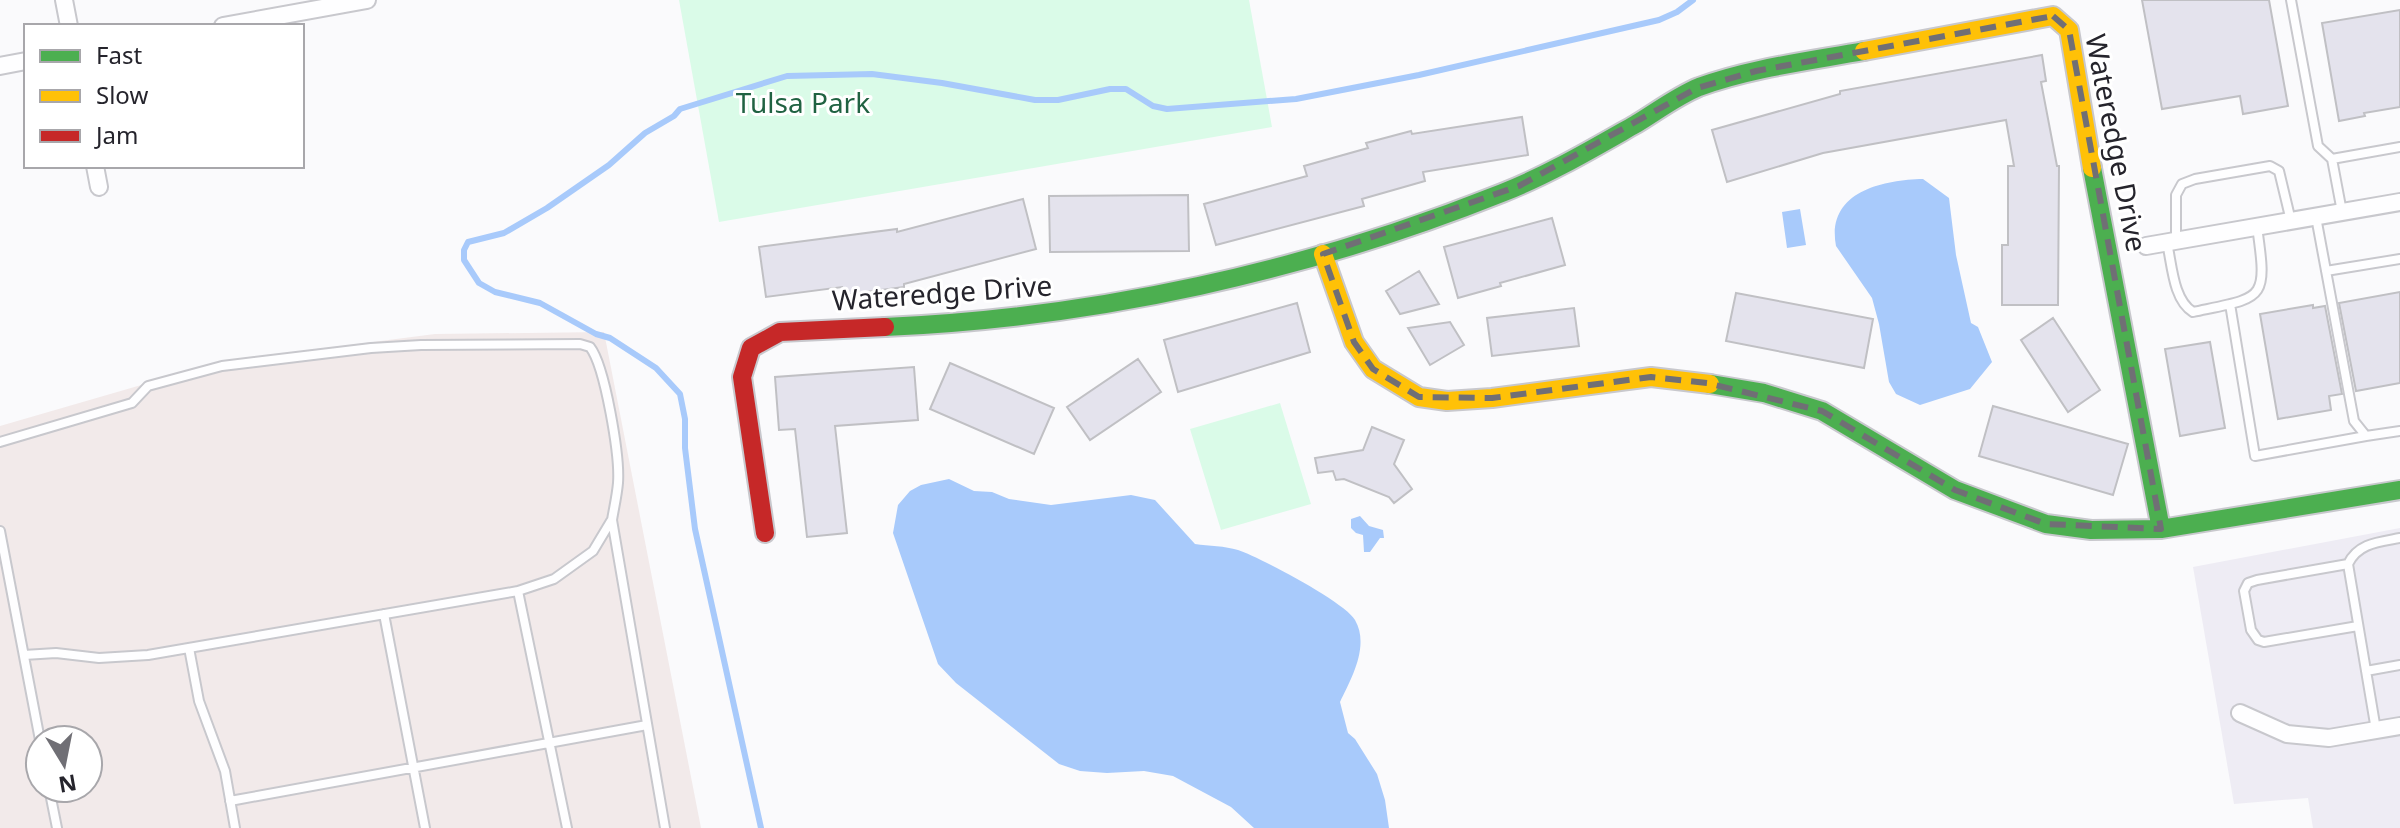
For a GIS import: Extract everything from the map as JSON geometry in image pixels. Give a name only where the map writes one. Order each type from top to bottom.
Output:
[{"type":"street","points":[[64,0],[69,24]]},
{"type":"street","points":[[234,24],[367,0]]},
{"type":"street","name":"Wateredge Drive","points":[[765,533],[742,377],[751,348],[780,332],[918,326],[1056,313],[1169,293],[1323,254],[1459,210],[1562,167],[1697,88],[1756,71],[2053,16],[2069,30],[2073,65],[2161,529]]},
{"type":"street","points":[[0,66],[24,61]]},
{"type":"street","points":[[95,168],[99,187]]},
{"type":"street","points":[[2146,246],[2400,202]]},
{"type":"street","points":[[1323,254],[1354,342],[1373,369],[1419,397],[1447,401],[1492,398],[1651,377],[1764,393],[1822,411],[1955,490],[2046,524],[2091,530],[2161,529],[2400,490]]},
{"type":"street","points":[[2240,713],[2287,734],[2329,738],[2400,726]]},
{"type":"lane","points":[[2291,0],[2318,146],[2332,159],[2342,212]]},
{"type":"lane","points":[[2332,159],[2400,147]]},
{"type":"lane","points":[[2257,227],[2264,274],[2260,289],[2248,299],[2230,304],[2193,312],[2184,306],[2172,242],[2176,195],[2182,184],[2270,166],[2279,171],[2291,221]]},
{"type":"lane","points":[[2316,217],[2354,421],[2366,436]]},
{"type":"lane","points":[[2326,271],[2400,259]]},
{"type":"lane","points":[[2230,304],[2255,456],[2400,431]]},
{"type":"lane","points":[[0,442],[132,403],[148,386],[222,366],[421,345],[580,344],[590,347],[597,356],[612,430],[618,481],[612,520],[665,828]]},
{"type":"lane","points":[[24,655],[56,653],[99,658],[148,655],[518,591],[554,579],[593,551],[612,520]]},
{"type":"lane","points":[[0,531],[37,724]]},
{"type":"lane","points":[[2358,626],[2264,642],[2258,640],[2251,630],[2244,591],[2248,583],[2257,580],[2348,564],[2359,550],[2368,545],[2400,538]]},
{"type":"lane","points":[[2348,564],[2376,730]]},
{"type":"lane","points":[[518,591],[567,828]]},
{"type":"lane","points":[[384,614],[425,828]]},
{"type":"lane","points":[[189,648],[199,701],[225,771],[235,828]]},
{"type":"lane","points":[[2366,671],[2400,665]]},
{"type":"lane","points":[[230,801],[647,725]]},
{"type":"lane","points":[[52,804],[57,828]]},
{"type":"highlighted area","points":[[2053,16],[2069,30],[2161,529],[2046,524],[1955,490],[1822,411],[1707,383],[1651,377],[1492,398],[1419,397],[1373,369],[1354,342],[1323,254],[1519,186],[1697,88],[1756,71]]},
{"type":"shaded area","points":[[604,332],[701,828],[0,828],[0,426],[224,361],[435,334]]},
{"type":"shaded area","points":[[2400,528],[2400,828],[2313,828],[2308,798],[2234,804],[2193,567]]},
{"type":"green space","name":"Tulsa Park","points":[[679,0],[1249,0],[1272,127],[719,222]]},
{"type":"green space","points":[[1280,403],[1311,504],[1221,530],[1190,429]]},
{"type":"water","points":[[1923,179],[1949,198],[1956,255],[1971,323],[1978,327],[1992,362],[1970,389],[1920,405],[1896,394],[1889,382],[1872,298],[1836,246],[1835,228],[1839,213],[1860,193],[1890,182]]},
{"type":"water","points":[[1800,209],[1806,245],[1787,248],[1782,212]]},
{"type":"water","points":[[949,479],[974,491],[1051,505],[1131,495],[1155,500],[1195,544],[1249,554],[1301,581],[1348,612],[1355,620],[1361,641],[1354,673],[1340,702],[1348,733],[1377,774],[1389,828],[1254,828],[1231,807],[1173,776],[1144,771],[1080,771],[1059,764],[956,683],[938,664],[893,533],[898,505],[910,491],[921,485]]},
{"type":"water","points":[[1360,516],[1369,526],[1383,530],[1384,538],[1380,538],[1370,552],[1364,552],[1363,535],[1351,528],[1351,519]]},
{"type":"building","points":[[2142,0],[2269,0],[2288,106],[2243,114],[2240,96],[2162,109]]},
{"type":"building","points":[[2400,10],[2400,107],[2339,121],[2322,23]]},
{"type":"building","points":[[2042,55],[2046,81],[2041,82],[2059,166],[2058,305],[2002,305],[2002,245],[2008,245],[2008,166],[2014,166],[2006,120],[1823,153],[1727,182],[1712,130],[1840,94],[1840,91]]},
{"type":"building","points":[[1522,117],[1528,155],[1423,172],[1425,181],[1362,199],[1364,206],[1216,245],[1204,204],[1307,176],[1304,166],[1368,148],[1366,143],[1411,131],[1412,134]]},
{"type":"building","points":[[1188,195],[1189,251],[1050,252],[1049,196]]},
{"type":"building","points":[[1023,199],[1036,249],[904,284],[904,287],[843,295],[842,287],[766,297],[759,247],[897,229],[897,232]]},
{"type":"building","points":[[1552,218],[1565,265],[1458,298],[1444,247]]},
{"type":"building","points":[[1419,271],[1439,304],[1400,314],[1386,291]]},
{"type":"building","points":[[2400,292],[2400,383],[2356,391],[2339,303]]},
{"type":"building","points":[[1736,293],[1873,319],[1864,368],[1726,341]]},
{"type":"building","points":[[1297,303],[1310,352],[1178,392],[1164,340]]},
{"type":"building","points":[[2313,305],[2313,308],[2325,306],[2342,394],[2329,396],[2331,410],[2278,419],[2260,314]]},
{"type":"building","points":[[1574,308],[1579,346],[1492,356],[1487,318]]},
{"type":"building","points":[[2053,318],[2100,390],[2068,412],[2021,340]]},
{"type":"building","points":[[1450,322],[1464,345],[1430,365],[1408,328]]},
{"type":"building","points":[[2210,342],[2225,428],[2180,436],[2165,349]]},
{"type":"building","points":[[1138,359],[1161,392],[1090,440],[1067,407]]},
{"type":"building","points":[[950,363],[1054,408],[1034,454],[930,409]]},
{"type":"building","points":[[914,367],[918,420],[835,426],[847,533],[807,537],[795,429],[779,430],[775,377]]},
{"type":"building","points":[[1993,406],[2128,444],[2113,495],[1979,456]]},
{"type":"building","points":[[1372,427],[1404,440],[1394,464],[1412,489],[1394,503],[1389,497],[1344,479],[1336,480],[1333,471],[1318,473],[1315,458],[1363,450]]},
{"type":"waterway","points":[[761,828],[695,529],[680,394],[656,368],[610,338],[596,334],[540,303],[495,292],[479,283],[464,260],[468,242],[504,233],[547,208],[609,165],[645,133],[680,109],[787,76],[872,74],[1035,100],[1058,100],[1110,89],[1126,89],[1153,106],[1167,109],[1296,99],[1419,75],[1659,20],[1693,0]]},
{"type":"traffic: fast","points":[[885,327],[964,322],[1122,301],[1200,286],[1353,246],[1520,186],[1587,152],[1699,87],[1760,70],[1864,51]]},
{"type":"traffic: fast","points":[[2092,168],[2161,529]]},
{"type":"traffic: fast","points":[[1710,384],[1764,393],[1822,411],[1955,490],[2046,524],[2091,530],[2161,529],[2400,490]]},
{"type":"traffic: slow","points":[[1864,51],[2053,16],[2069,30],[2092,168]]},
{"type":"traffic: slow","points":[[1323,254],[1354,342],[1373,369],[1419,397],[1447,401],[1492,398],[1651,377],[1710,384]]},
{"type":"traffic: jam","points":[[765,533],[742,377],[751,348],[780,332],[885,327]]}]
